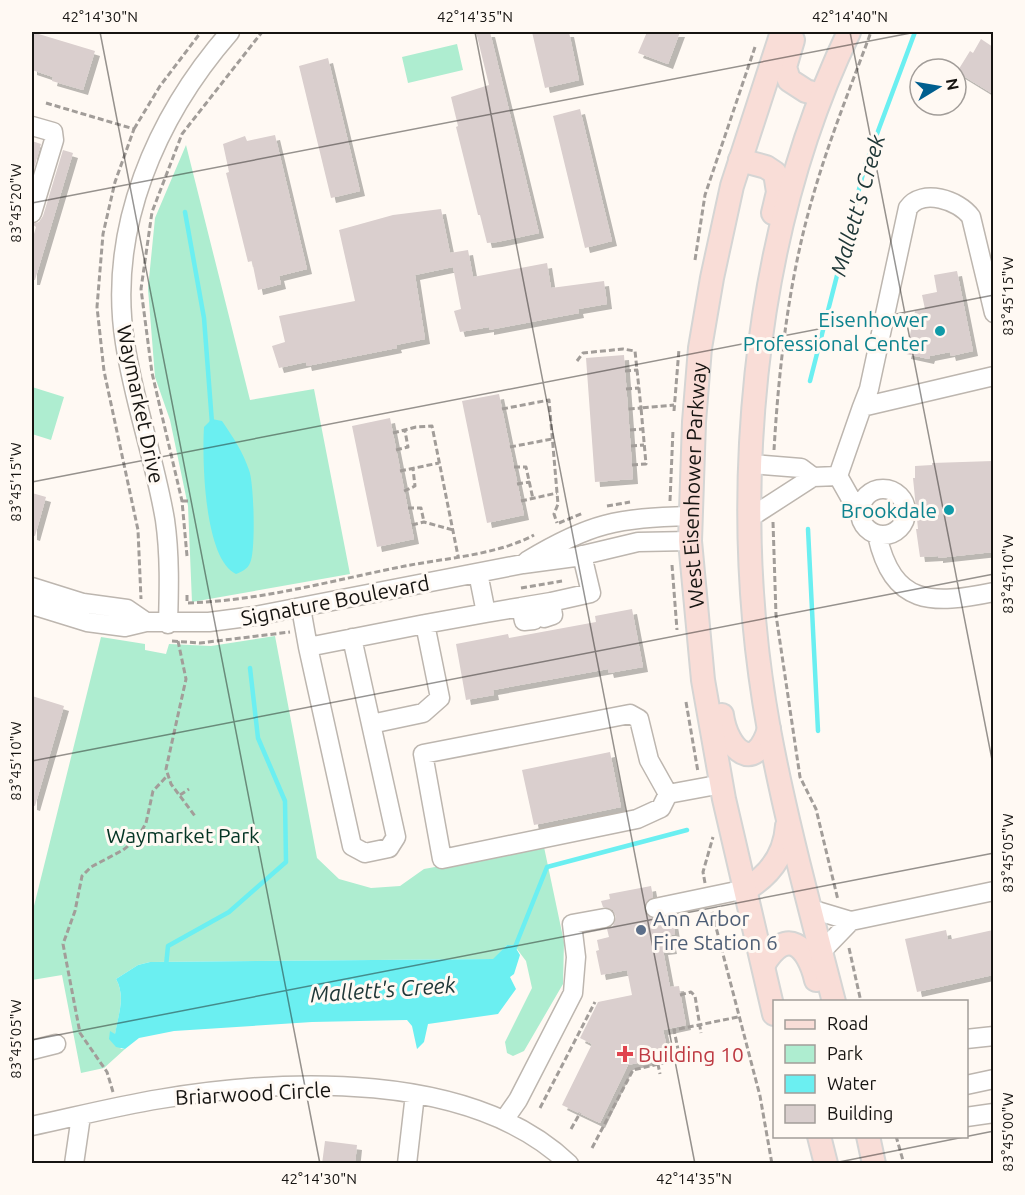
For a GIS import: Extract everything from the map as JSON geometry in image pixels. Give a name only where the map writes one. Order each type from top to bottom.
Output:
[{"type":"main road","name":"West Eisenhower Parkway","points":[[772,995],[746,889],[712,785],[703,680],[684,554],[690,516],[700,348],[712,278],[740,160],[782,32]]},
{"type":"main road","points":[[797,32],[785,67],[789,80],[806,91],[820,95]]},
{"type":"main road","points":[[834,1000],[769,729],[753,605],[750,517],[756,365],[769,290],[790,195],[820,95],[849,32]]},
{"type":"main road","points":[[740,160],[772,170],[778,183],[752,318],[756,365]]},
{"type":"main road","points":[[684,554],[707,592],[717,682],[728,740],[734,748],[752,753],[764,744],[769,729]]},
{"type":"main road","points":[[746,889],[759,882],[781,855],[786,841],[788,814]]},
{"type":"main road","points":[[764,964],[769,956],[783,946],[791,944],[801,947],[808,954],[820,1000]]},
{"type":"main road","points":[[803,1138],[810,1164]]},
{"type":"main road","points":[[819,1138],[826,1164]]},
{"type":"street","name":"Waymarket Drive","points":[[168,632],[169,558],[165,521],[124,342],[122,274],[133,209],[161,130],[192,81],[230,32]]},
{"type":"street","points":[[32,126],[53,132],[54,140],[32,213]]},
{"type":"street","points":[[860,515],[865,498],[880,489],[897,494],[906,510],[901,527],[886,535],[877,535],[868,530],[838,476],[869,389],[908,208],[917,198],[931,196],[961,207],[971,217],[993,312]]},
{"type":"street","points":[[862,407],[993,376]]},
{"type":"street","points":[[751,464],[801,468],[813,477]]},
{"type":"street","points":[[750,517],[813,477],[838,476]]},
{"type":"street","name":"Signature Boulevard","points":[[523,564],[569,537],[615,520],[690,516]]},
{"type":"street","points":[[877,535],[885,564],[893,578],[913,592],[942,601],[993,592]]},
{"type":"street","name":"Signature Boulevard","points":[[32,587],[83,603],[127,609],[146,622],[168,632],[209,622],[301,608],[523,564],[582,555],[638,542],[684,554]]},
{"type":"street","points":[[307,638],[352,638],[486,613],[537,612],[591,593],[582,555]]},
{"type":"street","points":[[478,573],[486,613]]},
{"type":"street","name":"Signature Boulevard","points":[[32,605],[87,622],[125,627],[146,622]]},
{"type":"street","points":[[301,608],[352,846],[365,853],[389,848],[396,837],[352,638]]},
{"type":"street","points":[[371,724],[423,713],[440,698],[425,624]]},
{"type":"street","points":[[630,714],[639,719],[649,760],[668,794],[661,808],[637,819],[442,859],[423,754],[630,714]]},
{"type":"street","points":[[668,794],[712,785]]},
{"type":"street","points":[[655,908],[746,889]]},
{"type":"street","points":[[811,909],[851,921],[993,891]]},
{"type":"street","points":[[504,1120],[518,1100],[573,993],[576,957],[572,924],[605,918]]},
{"type":"street","points":[[822,952],[851,921]]},
{"type":"street","points":[[968,1040],[993,1036]]},
{"type":"street","points":[[32,1050],[56,1044]]},
{"type":"street","points":[[968,1085],[993,1079]]},
{"type":"street","name":"Briarwood Circle","points":[[32,1126],[160,1099],[291,1086],[361,1089],[414,1094],[463,1106],[504,1120],[535,1136],[568,1164]]},
{"type":"street","points":[[407,1164],[414,1094]]},
{"type":"street","points":[[968,1116],[993,1113]]},
{"type":"street","points":[[74,1164],[81,1116]]},
{"type":"path","points":[[134,129],[160,86],[201,32]]},
{"type":"path","points":[[187,561],[182,501],[152,373],[141,289],[152,212],[182,134],[262,32]]},
{"type":"path","points":[[577,361],[583,353],[631,349],[636,354],[646,464],[632,465]]},
{"type":"path","points":[[625,371],[638,370]]},
{"type":"path","points":[[626,389],[639,388]]},
{"type":"path","points":[[502,409],[549,400],[558,504],[554,514],[557,524]]},
{"type":"path","points":[[628,409],[674,405]]},
{"type":"path","points":[[393,433],[416,427],[432,426],[458,556]]},
{"type":"path","points":[[630,430],[643,429]]},
{"type":"path","points":[[396,450],[408,447],[405,431]]},
{"type":"path","points":[[510,447],[552,439]]},
{"type":"path","points":[[631,446],[644,445]]},
{"type":"path","points":[[400,471],[440,464]]},
{"type":"path","points":[[514,467],[526,467],[533,499]]},
{"type":"path","points":[[404,490],[416,486],[413,469]]},
{"type":"path","points":[[518,484],[530,482]]},
{"type":"path","points":[[521,501],[556,494]]},
{"type":"path","points":[[182,501],[190,501]]},
{"type":"path","points":[[602,507],[621,502],[641,501]]},
{"type":"path","points":[[660,501],[670,501]]},
{"type":"path","points":[[408,508],[421,508],[424,522]]},
{"type":"path","points":[[549,528],[592,510]]},
{"type":"path","points":[[412,525],[424,522],[453,530]]},
{"type":"path","points":[[187,592],[187,603],[210,603],[458,556],[524,541],[541,532]]},
{"type":"path","points":[[679,639],[684,554]]},
{"type":"path","points":[[515,589],[587,574]]},
{"type":"path","points":[[168,632],[179,642],[186,679],[166,769],[167,776],[195,816]]},
{"type":"path","points":[[168,632],[179,642],[307,638]]},
{"type":"path","points":[[685,695],[691,741],[712,785]]},
{"type":"path","points":[[116,1108],[107,1072],[80,1033],[63,944],[75,911],[82,876],[91,867],[123,850],[137,839],[146,823],[153,791],[167,776]]},
{"type":"path","points":[[180,795],[189,789]]},
{"type":"path","points":[[711,826],[713,836],[703,872],[767,1128],[772,1164]]},
{"type":"path","points":[[849,947],[861,1000]]},
{"type":"path","points":[[681,995],[691,992],[695,996],[701,1033]]},
{"type":"path","points":[[540,1108],[595,1002]]},
{"type":"path","points":[[592,1148],[633,1071],[680,1059],[674,1030],[738,1017]]},
{"type":"path","points":[[656,1055],[660,1074]]},
{"type":"path","points":[[571,1129],[580,1113]]},
{"type":"path","points":[[896,1138],[904,1164]]},
{"type":"green space","points":[[457,44],[463,70],[408,83],[402,57]]},
{"type":"green space","points":[[186,145],[250,400],[314,389],[350,574],[192,602],[188,506],[170,420],[155,377],[148,289],[155,218]]},
{"type":"green space","points":[[32,387],[64,397],[51,440],[32,434]]},
{"type":"green space","name":"Waymarket Park","points":[[275,636],[317,858],[339,879],[371,888],[400,886],[424,869],[544,847],[564,942],[563,984],[524,1051],[513,1056],[507,1053],[505,1042],[532,988],[526,961],[517,949],[507,945],[494,959],[150,962],[138,965],[116,979],[119,986],[120,1006],[115,1035],[111,1032],[121,1049],[125,1049],[104,1068],[81,1073],[62,975],[32,980],[32,914],[101,637],[145,644],[145,650],[166,654],[169,644],[211,646]]},
{"type":"water","points":[[212,419],[222,421],[244,457],[251,477],[254,517],[252,556],[248,567],[236,574],[225,565],[217,549],[207,507],[204,427]]},
{"type":"water","points":[[507,945],[514,945],[520,955],[514,974],[510,977],[516,989],[498,1014],[428,1024],[424,1042],[417,1049],[412,1026],[407,1020],[312,1022],[174,1031],[139,1038],[125,1049],[116,1047],[109,1039],[110,1031],[115,1034],[120,1006],[119,986],[116,979],[138,965],[150,962],[493,959]]},
{"type":"building","points":[[32,32],[95,51],[83,90],[52,81],[53,77],[32,70]]},
{"type":"building","points":[[476,32],[490,32],[539,233],[487,243],[456,127],[458,126],[451,97],[489,85]]},
{"type":"building","points":[[532,32],[569,32],[579,80],[545,88]]},
{"type":"building","points":[[647,32],[680,32],[668,64],[638,53]]},
{"type":"building","points":[[981,39],[993,47],[993,94],[968,79],[966,57],[970,51],[973,53]]},
{"type":"building","points":[[328,58],[360,191],[331,198],[299,66]]},
{"type":"building","points":[[580,109],[612,241],[585,248],[553,116]]},
{"type":"building","points":[[275,135],[307,269],[279,276],[281,284],[258,290],[252,261],[248,262],[226,173],[229,172],[223,144],[245,136],[247,141]]},
{"type":"building","points":[[32,141],[41,144],[32,176]]},
{"type":"building","points":[[63,150],[73,153],[35,280],[32,280],[32,241],[36,227],[32,224],[39,222],[43,216]]},
{"type":"building","points":[[441,209],[450,253],[468,250],[473,277],[547,263],[551,288],[604,281],[607,304],[578,309],[579,313],[489,330],[489,327],[460,332],[454,311],[461,309],[453,267],[415,275],[425,339],[396,345],[397,348],[307,366],[306,362],[279,368],[272,346],[285,342],[279,316],[355,301],[339,230],[393,215]]},
{"type":"building","name":"Eisenhower Professional Center","points":[[957,271],[973,351],[951,356],[950,352],[930,356],[929,359],[906,354],[915,311],[925,309],[922,295],[937,292],[934,275]]},
{"type":"building","points":[[624,355],[633,479],[595,482],[586,358]]},
{"type":"building","points":[[499,394],[524,515],[487,523],[462,401]]},
{"type":"building","points":[[390,418],[414,539],[377,547],[352,426]]},
{"type":"building","name":"Brookdale","points":[[993,461],[993,552],[938,558],[938,556],[920,557],[913,478],[915,478],[915,466],[932,465],[932,463]]},
{"type":"building","points":[[32,493],[46,497],[35,536],[32,535]]},
{"type":"building","points":[[632,609],[643,667],[609,673],[608,669],[493,690],[494,695],[466,700],[456,644],[508,634],[509,638],[596,622],[595,616]]},
{"type":"building","points":[[32,696],[64,706],[35,806],[32,805]]},
{"type":"building","points":[[610,752],[621,807],[534,825],[522,770]]},
{"type":"building","points":[[651,886],[653,897],[645,904],[644,911],[651,918],[658,919],[659,925],[673,922],[675,934],[669,936],[672,949],[663,950],[670,987],[679,986],[686,1025],[663,1030],[669,1056],[628,1065],[600,1123],[562,1105],[592,1044],[580,1038],[598,1002],[632,995],[627,970],[601,975],[596,951],[599,950],[597,940],[609,937],[607,929],[613,926],[616,917],[613,910],[603,907],[601,901],[610,899],[609,894]]},
{"type":"building","points":[[946,930],[948,940],[993,930],[993,975],[917,992],[905,939]]},
{"type":"building","points":[[325,1141],[357,1145],[355,1164],[322,1164]]},
{"type":"waterway","name":"Mallett's Creek","points":[[810,381],[865,166],[915,32]]},
{"type":"waterway","points":[[185,212],[204,318],[212,423]]},
{"type":"waterway","name":"Mallett's Creek","points":[[808,529],[818,731]]},
{"type":"waterway","points":[[166,966],[168,946],[229,912],[286,862],[285,801],[258,738],[250,668]]},
{"type":"waterway","name":"Mallett's Creek","points":[[513,952],[547,867],[687,830]]},
{"type":"place","name":"Eisenhower Professional Center","points":[[940,331]]},
{"type":"place","name":"Brookdale","points":[[949,510]]},
{"type":"place","name":"Ann Arbor Fire Station 6","points":[[641,930]]},
{"type":"place","name":"Building 10","points":[[625,1054]]}]
